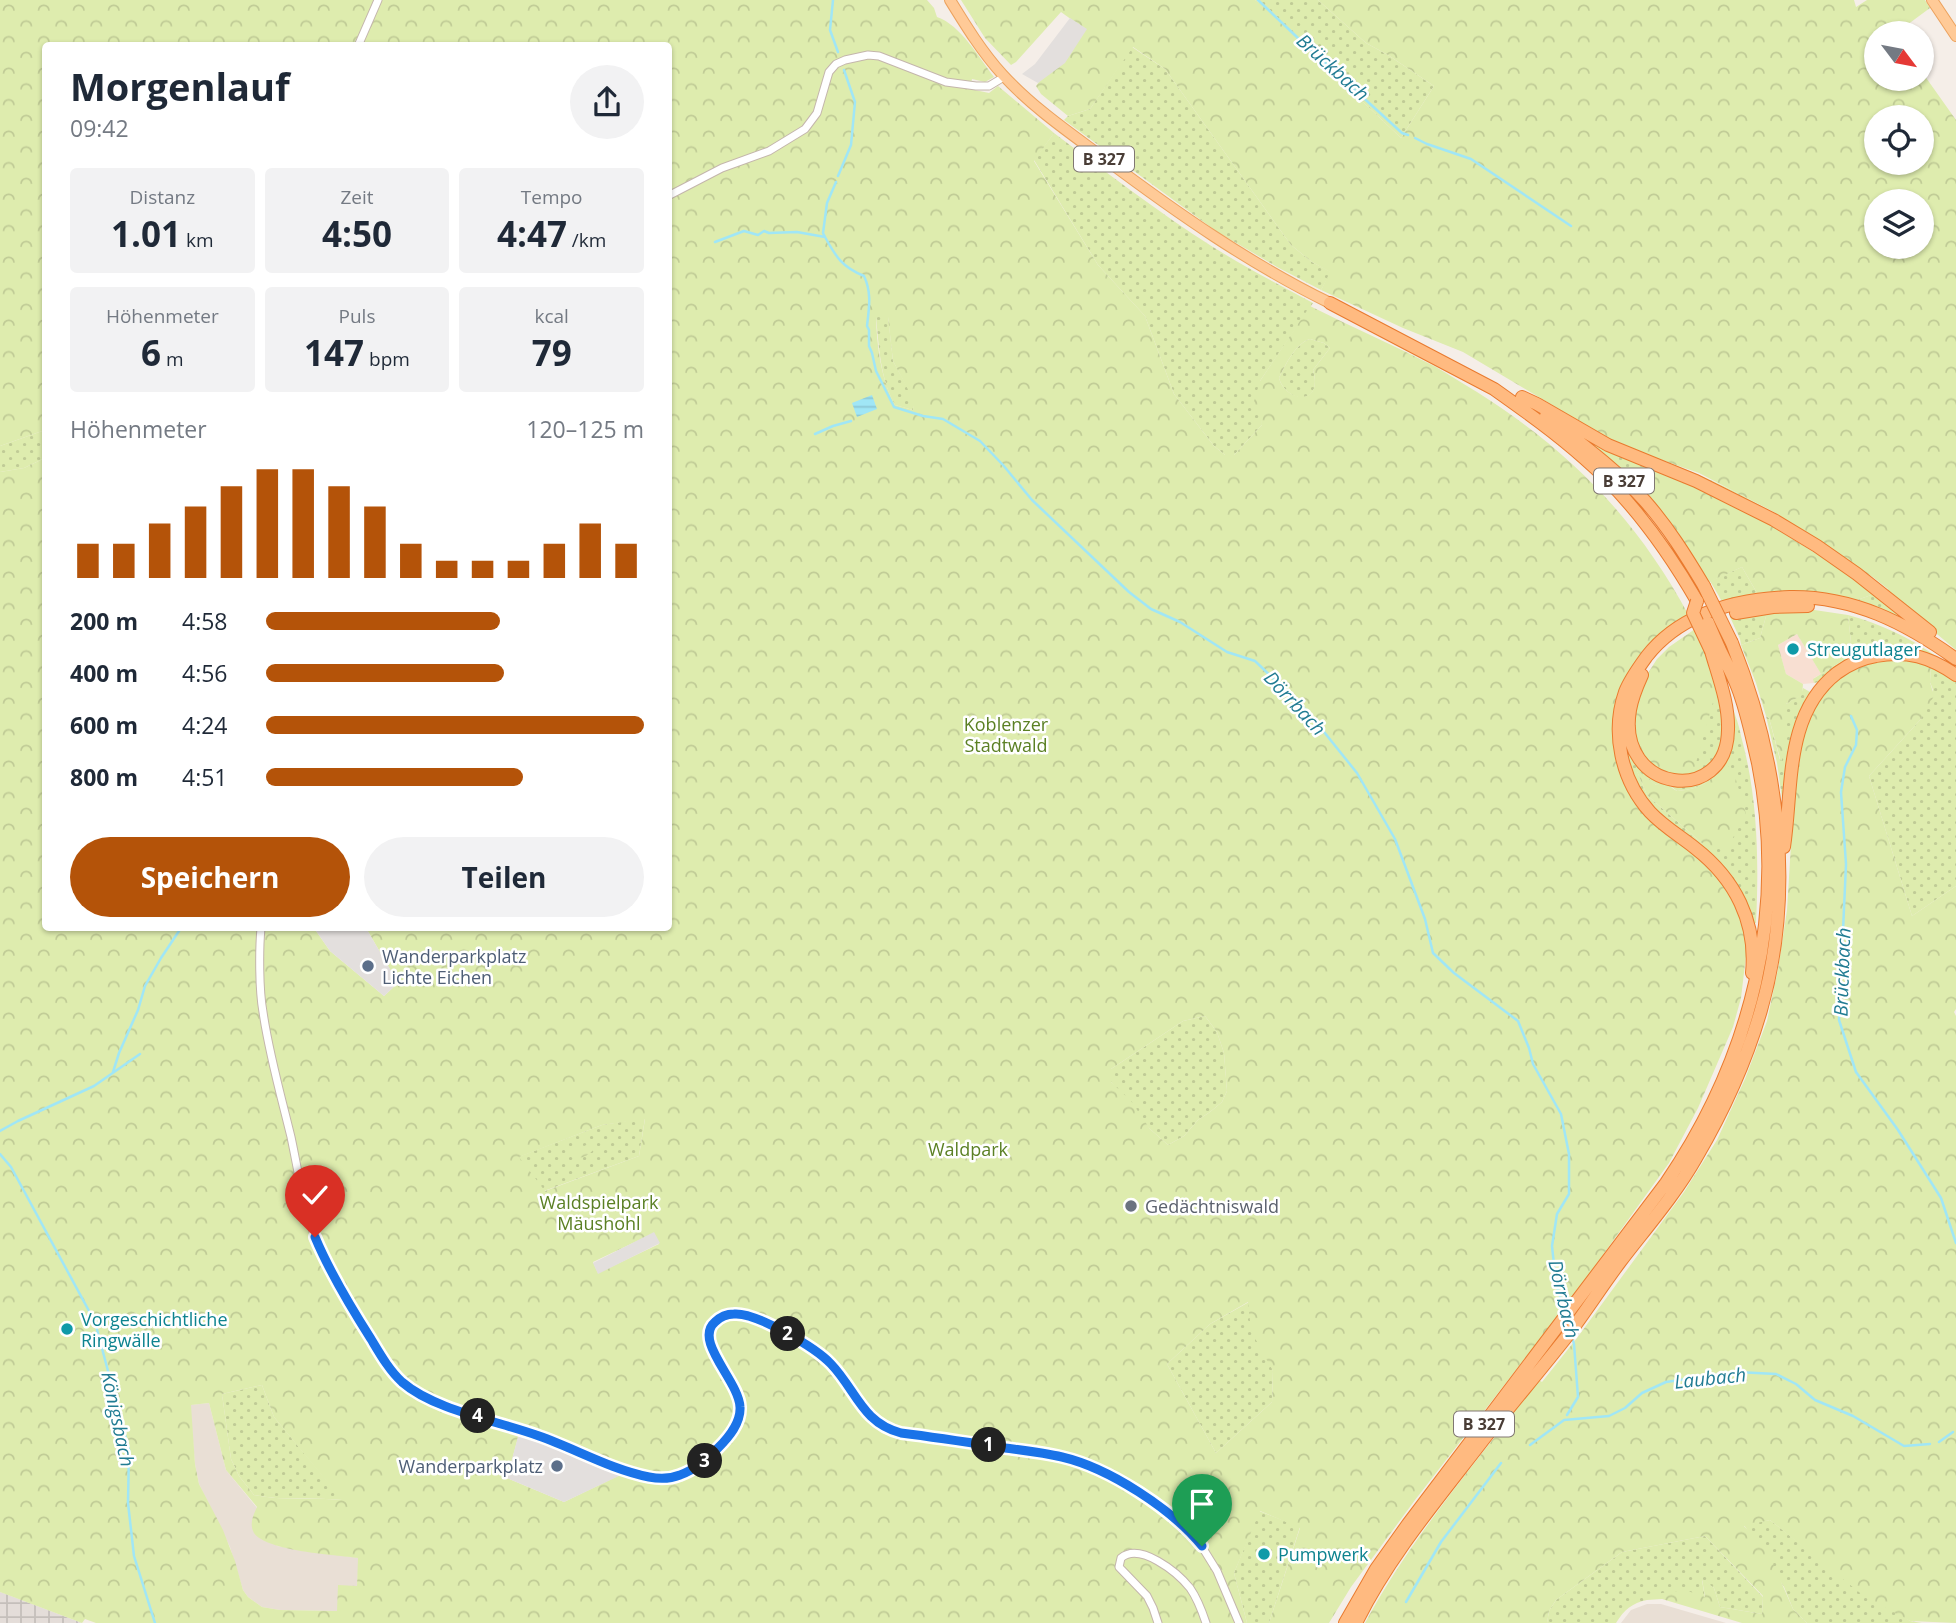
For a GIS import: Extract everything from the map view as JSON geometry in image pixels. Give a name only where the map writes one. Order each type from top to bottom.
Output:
[{"type":"highway","name":"B 327","points":[[1331,303],[1434,348],[1522,397],[1591,452],[1644,500],[1704,586],[1746,678],[1765,742],[1776,808],[1779,874],[1778,909],[1769,976],[1761,1010],[1726,1103],[1695,1161],[1676,1189],[1611,1265],[1389,1550],[1345,1623]]},
{"type":"highway","name":"B 327","points":[[1331,303],[1494,389],[1584,458],[1633,508],[1694,596],[1715,650],[1737,686],[1760,776],[1766,813],[1769,864],[1758,973],[1727,1070],[1701,1128],[1568,1334],[1394,1559],[1356,1623]]},
{"type":"highway","points":[[1522,397],[1608,444],[1696,481],[1774,520],[1857,573],[1933,635],[1956,658]]},
{"type":"highway","points":[[1748,1008],[1753,967],[1750,930],[1735,891],[1722,873],[1705,857],[1648,810],[1631,784],[1623,763],[1618,728],[1620,711],[1625,691],[1635,672],[1667,635],[1686,622],[1728,606],[1773,598],[1801,597],[1858,606],[1911,628],[1956,658]]},
{"type":"highway","points":[[1715,650],[1728,730],[1724,752],[1712,769],[1701,776],[1689,780],[1666,779],[1655,775],[1637,757],[1629,728],[1629,711],[1634,695],[1642,675],[1671,640],[1710,620],[1742,611],[1773,607],[1802,606],[1842,611],[1882,622],[1908,634],[1928,647],[1956,672]]},
{"type":"highway","points":[[1779,874],[1797,737],[1803,717],[1824,684],[1843,668],[1887,654],[1928,658],[1956,672]]},
{"type":"main road","name":"B 327","points":[[950,0],[975,40],[1004,77],[1066,130],[1174,210],[1238,252],[1331,303]]},
{"type":"main road","points":[[1932,0],[1956,36]]},
{"type":"street","points":[[360,42],[379,0]]},
{"type":"street","points":[[672,194],[722,168],[769,151],[805,130],[817,113],[829,72],[836,64],[845,60],[867,55],[880,56],[946,82],[976,86],[989,86],[1004,77]]},
{"type":"street","points":[[261,931],[263,1014],[315,1237],[355,1315],[389,1367],[413,1390],[438,1404],[540,1436],[621,1469],[654,1478],[675,1477],[690,1471],[708,1458],[723,1443],[737,1422],[740,1406],[738,1395],[710,1344],[708,1333],[710,1327],[721,1317],[737,1313],[747,1315],[783,1331],[825,1359],[838,1371],[868,1415],[890,1430],[1061,1457],[1096,1469],[1142,1494],[1166,1511],[1202,1546],[1217,1571],[1239,1623]]},
{"type":"street","points":[[1158,1623],[1147,1596],[1119,1567],[1119,1561],[1124,1555],[1142,1555],[1171,1570],[1190,1589],[1206,1623]]},
{"type":"shaded area","points":[[1070,18],[1087,29],[1065,63],[1038,83],[1022,74],[1035,64]]},
{"type":"shaded area","points":[[1797,634],[1821,674],[1814,678],[1814,683],[1803,684],[1786,674],[1778,645]]},
{"type":"shaded area","name":"Wanderparkplatz Lichte Eichen","points":[[316,931],[368,931],[398,983],[384,996],[330,951]]},
{"type":"shaded area","points":[[654,1232],[660,1243],[598,1274],[593,1263]]},
{"type":"shaded area","points":[[209,1403],[226,1470],[257,1508],[277,1546],[359,1558],[357,1586],[337,1611],[262,1607],[243,1590],[230,1547],[199,1484],[195,1464],[190,1405]]},
{"type":"shaded area","name":"Wanderparkplatz","points":[[519,1433],[623,1474],[564,1502],[507,1478]]},
{"type":"shaded area","points":[[0,1592],[3,1593],[82,1623],[0,1623]]},
{"type":"shaded area","points":[[1647,1604],[1661,1604],[1726,1623],[1621,1623],[1631,1610]]},
{"type":"green space","name":"Koblenzer Stadtwald","points":[[0,0],[927,0],[937,17],[962,34],[994,77],[985,82],[972,79],[970,89],[989,93],[998,86],[1054,133],[1034,161],[1098,265],[1145,316],[1174,394],[1214,446],[1225,455],[1234,455],[1262,425],[1260,415],[1252,408],[1260,381],[1310,306],[1436,367],[1510,414],[1570,462],[1623,517],[1668,579],[1688,614],[1646,648],[1619,700],[1630,793],[1692,850],[1733,895],[1747,937],[1741,998],[1733,1027],[1698,1108],[1669,1163],[1574,1295],[1415,1500],[1351,1587],[1329,1623],[1269,1623],[1300,1528],[1260,1511],[1234,1573],[1247,1623],[96,1623],[85,1619],[82,1623],[0,1592],[0,472],[24,468],[42,459],[42,931],[316,931],[330,951],[384,996],[398,983],[368,931],[672,931],[672,42],[42,42],[42,431],[0,446]],"holes":[[[876,317],[888,317],[893,361],[914,401],[913,410],[895,405],[890,395],[881,362]],[[1310,339],[1330,348],[1313,370],[1313,390],[1302,397],[1288,392],[1279,378],[1292,355]],[[1205,1016],[1217,1032],[1224,1053],[1227,1091],[1222,1102],[1198,1120],[1184,1136],[1168,1145],[1150,1129],[1131,1101],[1111,1082],[1111,1069],[1183,1021]],[[645,1119],[639,1156],[545,1191],[519,1157],[602,1125]],[[654,1233],[659,1244],[598,1273],[593,1262]],[[1248,1302],[1251,1331],[1273,1371],[1272,1402],[1216,1453],[1167,1364],[1210,1324]],[[262,1385],[274,1417],[342,1500],[254,1495],[239,1476],[231,1459],[222,1394]],[[209,1403],[226,1470],[257,1507],[252,1523],[254,1533],[261,1539],[286,1548],[358,1558],[357,1586],[338,1585],[337,1611],[280,1610],[262,1607],[248,1597],[243,1590],[223,1530],[199,1484],[191,1405]],[[519,1434],[622,1474],[564,1502],[507,1478]]]},
{"type":"green space","points":[[961,0],[1255,0],[1268,8],[1401,138],[1434,86],[1366,43],[1318,0],[1854,0],[1856,7],[1867,0],[1925,0],[1930,8],[1912,21],[1864,21],[1864,91],[1934,89],[1956,120],[1956,650],[1874,578],[1774,512],[1699,473],[1630,449],[1604,436],[1463,352],[1321,290],[1330,272],[1291,245],[1165,69],[1133,47],[1090,109],[1068,116],[1041,94],[1036,86],[1079,25],[1061,12],[1011,65],[985,38]]},
{"type":"green space","points":[[1255,0],[1318,0],[1366,43],[1434,86],[1401,138],[1268,8]]},
{"type":"green space","points":[[1132,47],[1165,69],[1291,245],[1312,262],[1331,272],[1321,290],[1216,231],[1064,120],[1068,116],[1090,109]]},
{"type":"green space","points":[[1054,133],[1193,234],[1237,262],[1313,303],[1260,381],[1262,425],[1234,455],[1225,455],[1214,446],[1174,394],[1145,316],[1098,265],[1034,160]]},
{"type":"green space","points":[[888,316],[893,361],[915,401],[913,410],[895,405],[883,373],[876,317]]},
{"type":"green space","points":[[1310,339],[1330,348],[1313,370],[1313,391],[1309,396],[1295,396],[1288,392],[1279,378],[1295,350]]},
{"type":"green space","points":[[42,431],[42,459],[24,468],[0,472],[0,446]]},
{"type":"green space","points":[[1583,437],[1623,458],[1651,467],[1647,470],[1634,469],[1633,482]]},
{"type":"green space","points":[[1661,460],[1744,496],[1846,559],[1871,576],[1871,580],[1660,462]]},
{"type":"green space","points":[[1651,467],[1744,509],[1828,561],[1874,594],[1857,600],[1819,592],[1757,593],[1742,567],[1709,582],[1633,482],[1634,469],[1647,470]]},
{"type":"green space","points":[[1742,567],[1757,593],[1723,603],[1710,581]]},
{"type":"green space","points":[[1874,594],[1899,614],[1897,616],[1857,600]]},
{"type":"green space","points":[[1801,608],[1848,615],[1851,643],[1842,661],[1821,674],[1797,634],[1778,645],[1786,674],[1803,684],[1802,695],[1786,704],[1786,749],[1781,762],[1769,718],[1741,645],[1760,638],[1768,609]]},
{"type":"green space","points":[[1768,609],[1760,638],[1741,645],[1730,617]]},
{"type":"green space","points":[[1848,615],[1894,632],[1936,656],[1814,683],[1813,679],[1842,661],[1851,643]]},
{"type":"green space","points":[[1695,629],[1717,688],[1694,770],[1682,775],[1656,769],[1644,755],[1639,745],[1633,709],[1641,684],[1657,659]]},
{"type":"green space","points":[[1902,658],[1931,664],[1930,682],[1934,696],[1921,719],[1869,776],[1912,916],[1956,886],[1956,1623],[1910,1621],[1865,1597],[1770,1520],[1744,1526],[1768,1552],[1793,1609],[1807,1623],[1742,1623],[1662,1599],[1647,1600],[1647,1595],[1685,1590],[1705,1597],[1702,1579],[1714,1588],[1720,1607],[1762,1614],[1763,1596],[1705,1536],[1622,1552],[1556,1600],[1549,1611],[1547,1623],[1365,1623],[1425,1529],[1539,1380],[1542,1382],[1577,1338],[1684,1192],[1717,1140],[1745,1079],[1767,1021],[1787,910],[1795,779],[1807,722],[1822,694],[1842,676],[1868,663]]},
{"type":"green space","points":[[1931,664],[1956,678],[1956,886],[1912,916],[1869,776],[1921,719],[1933,690],[1930,682]]},
{"type":"green space","points":[[1719,688],[1724,744],[1706,770],[1676,779],[1637,748],[1635,725]]},
{"type":"green space","points":[[1803,688],[1812,693],[1784,812],[1777,763],[1766,716],[1769,718],[1780,760],[1786,749],[1786,704],[1801,695]]},
{"type":"green space","points":[[1731,706],[1747,759],[1754,806],[1757,853],[1756,923],[1750,923],[1652,810],[1626,764],[1626,730],[1663,782],[1656,785],[1637,771],[1647,795],[1703,844],[1726,764],[1710,780],[1693,788],[1677,791],[1667,783],[1714,772]]},
{"type":"green space","points":[[1726,764],[1734,773],[1746,814],[1729,845],[1720,847],[1703,844],[1647,795],[1636,769],[1656,785],[1664,783],[1677,791],[1705,783]]},
{"type":"green space","points":[[1205,1016],[1217,1032],[1224,1053],[1227,1091],[1222,1102],[1198,1120],[1184,1136],[1168,1145],[1150,1129],[1111,1082],[1111,1069],[1183,1021]]},
{"type":"green space","points":[[645,1118],[639,1156],[544,1191],[518,1157],[602,1125]]},
{"type":"green space","points":[[592,1143],[595,1148],[584,1157],[571,1157],[568,1152]]},
{"type":"green space","points":[[1249,1302],[1273,1371],[1272,1402],[1216,1453],[1167,1364],[1210,1324]]},
{"type":"green space","points":[[262,1385],[274,1417],[343,1500],[254,1495],[239,1476],[231,1459],[222,1394]]},
{"type":"green space","points":[[1259,1511],[1300,1527],[1269,1623],[1247,1623],[1234,1573]]},
{"type":"green space","points":[[1770,1520],[1910,1621],[1922,1623],[1807,1623],[1793,1609],[1784,1587],[1744,1525]]},
{"type":"green space","points":[[1705,1536],[1763,1597],[1762,1614],[1720,1607],[1714,1588],[1702,1580],[1705,1598],[1647,1595],[1647,1600],[1629,1608],[1616,1623],[1547,1623],[1549,1611],[1556,1600],[1622,1552]]},
{"type":"water","points":[[872,395],[877,409],[857,417],[852,403]]},
{"type":"waterway","points":[[833,0],[830,30],[838,52]]},
{"type":"waterway","name":"Brückbach","points":[[1258,0],[1402,133],[1408,135]]},
{"type":"waterway","points":[[838,176],[851,145],[855,102],[844,70]]},
{"type":"waterway","name":"Brückbach","points":[[1415,138],[1471,159],[1571,226]]},
{"type":"waterway","points":[[825,237],[823,233],[827,203],[836,182]]},
{"type":"waterway","name":"Dörrbach","points":[[715,242],[744,231],[758,235],[764,231],[797,232],[825,237],[840,261],[864,276],[867,282],[869,346],[876,371],[894,407],[943,419],[980,441],[1032,500],[1129,592],[1151,609],[1180,622],[1227,652],[1255,661],[1308,712],[1357,773],[1395,839],[1425,919],[1433,953],[1454,973],[1518,1021],[1533,1064],[1561,1114],[1569,1154],[1569,1194],[1557,1214],[1552,1246],[1556,1283],[1564,1310]]},
{"type":"waterway","points":[[815,434],[851,421]]},
{"type":"waterway","name":"Brückbach","points":[[1851,716],[1857,730],[1856,745],[1845,767],[1841,792],[1846,864],[1839,1020],[1856,1072],[1898,1130],[1941,1198],[1956,1243]]},
{"type":"waterway","points":[[113,1072],[145,986],[179,931]]},
{"type":"waterway","points":[[0,1131],[94,1086],[140,1054]]},
{"type":"waterway","name":"Königsbach","points":[[0,1154],[11,1167],[95,1322],[129,1450],[128,1503],[134,1556],[155,1623]]},
{"type":"waterway","name":"Dörrbach","points":[[1567,1415],[1578,1397],[1572,1337]]},
{"type":"waterway","name":"Laubach","points":[[1530,1445],[1564,1420],[1609,1416],[1625,1408],[1642,1393],[1666,1382],[1737,1372],[1776,1374],[1796,1384],[1815,1400],[1853,1416],[1904,1446],[1930,1444]]},
{"type":"waterway","name":"Laubach","points":[[1939,1442],[1953,1432]]},
{"type":"waterway","name":"Laubach","points":[[1406,1602],[1441,1542],[1501,1463]]},
{"type":"place","name":"Streugutlager","points":[[1793,649]]},
{"type":"place","name":"Wanderparkplatz Lichte Eichen","points":[[368,966]]},
{"type":"place","name":"Gedächtniswald","points":[[1131,1206]]},
{"type":"place","name":"Vorgeschichtliche Ringwälle","points":[[67,1329]]},
{"type":"place","name":"Wanderparkplatz","points":[[557,1466]]},
{"type":"place","name":"Pumpwerk","points":[[1264,1554]]},
{"type":"route","points":[[315,1237],[349,1304],[389,1367],[410,1388],[438,1404],[540,1436],[621,1469],[654,1478],[684,1474],[708,1458],[734,1429],[740,1406],[738,1395],[708,1340],[708,1329],[721,1317],[737,1313],[760,1319],[825,1359],[838,1371],[868,1415],[890,1430],[1047,1454],[1076,1461],[1142,1494],[1166,1511],[1202,1546]]},
{"type":"park label","name":"Waldpark","points":[[968,1149]]},
{"type":"park label","name":"Waldspielpark Mäushohl","points":[[599,1212]]}]
